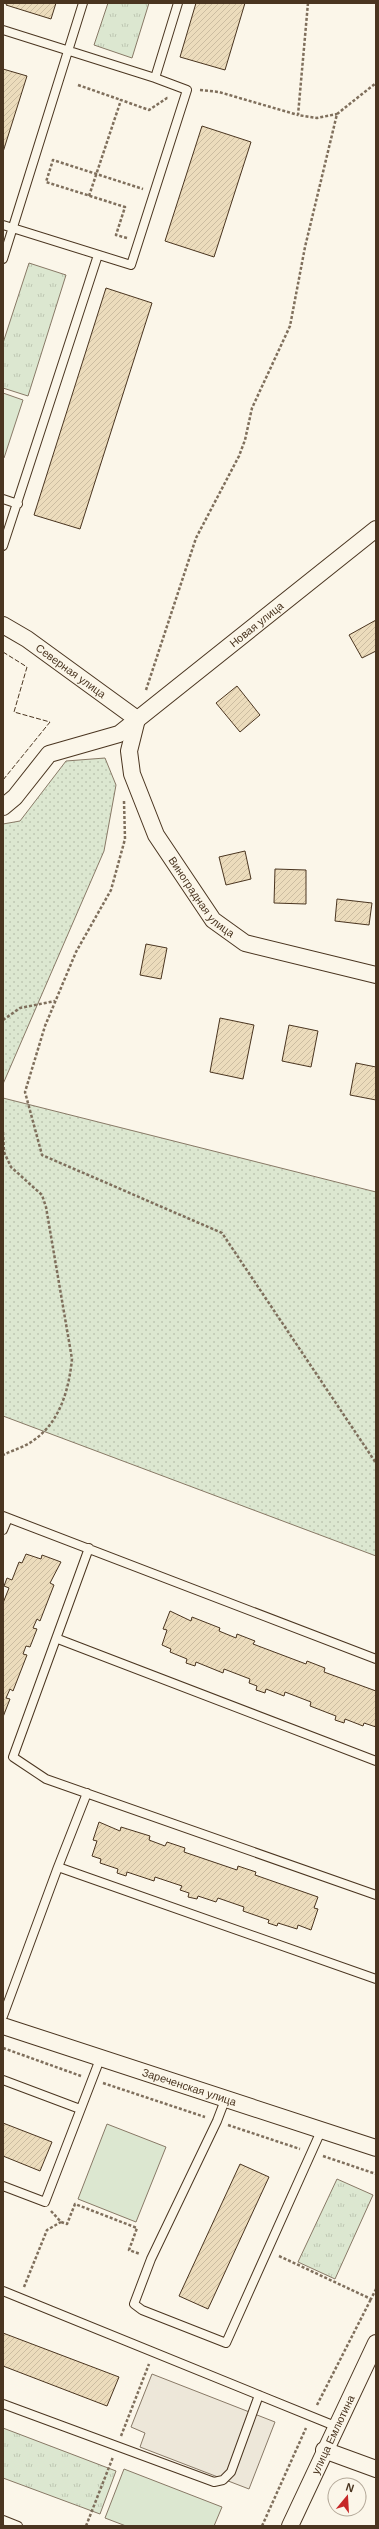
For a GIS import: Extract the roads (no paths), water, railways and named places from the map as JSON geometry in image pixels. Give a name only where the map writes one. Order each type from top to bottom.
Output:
[{"type":"street","name":"Новая улица","points":[[3,807],[15,797],[49,754],[119,734],[376,529]]},
{"type":"street","name":"Северная улица","points":[[3,625],[27,639],[137,719]]},
{"type":"street","name":"Виноградная улица","points":[[137,719],[129,751],[132,774],[156,835],[213,920],[244,943],[376,975]]},
{"type":"street","name":"Зареченская улица","points":[[3,2026],[225,2100],[376,2148]]},
{"type":"street","name":"улица Емлютина","points":[[290,2526],[335,2426],[376,2343]]},
{"type":"street","points":[[324,2450],[376,2469]]},
{"type":"lane","points":[[3,259],[83,3]]},
{"type":"lane","points":[[154,78],[178,3]]},
{"type":"lane","points":[[3,30],[187,90],[131,265],[98,256],[3,225]]},
{"type":"lane","points":[[3,546],[98,256]]},
{"type":"lane","points":[[3,499],[18,504]]},
{"type":"lane","points":[[3,1530],[5,1517],[376,1659]]},
{"type":"lane","points":[[89,1548],[58,1639],[13,1757],[46,1779],[376,1895]]},
{"type":"lane","points":[[58,1639],[376,1760]]},
{"type":"lane","points":[[3,2016],[87,1793]]},
{"type":"lane","points":[[58,1867],[376,1979]]},
{"type":"lane","points":[[3,2186],[45,2202],[100,2059]]},
{"type":"lane","points":[[3,2080],[80,2109]]},
{"type":"lane","points":[[225,2100],[217,2121],[151,2259],[134,2304],[142,2310],[226,2343],[321,2131]]},
{"type":"lane","points":[[3,2291],[335,2426]]},
{"type":"lane","points":[[3,2404],[214,2482],[223,2480],[230,2472],[259,2395]]},
{"type":"lane","points":[[3,2520],[18,2526]]}]
